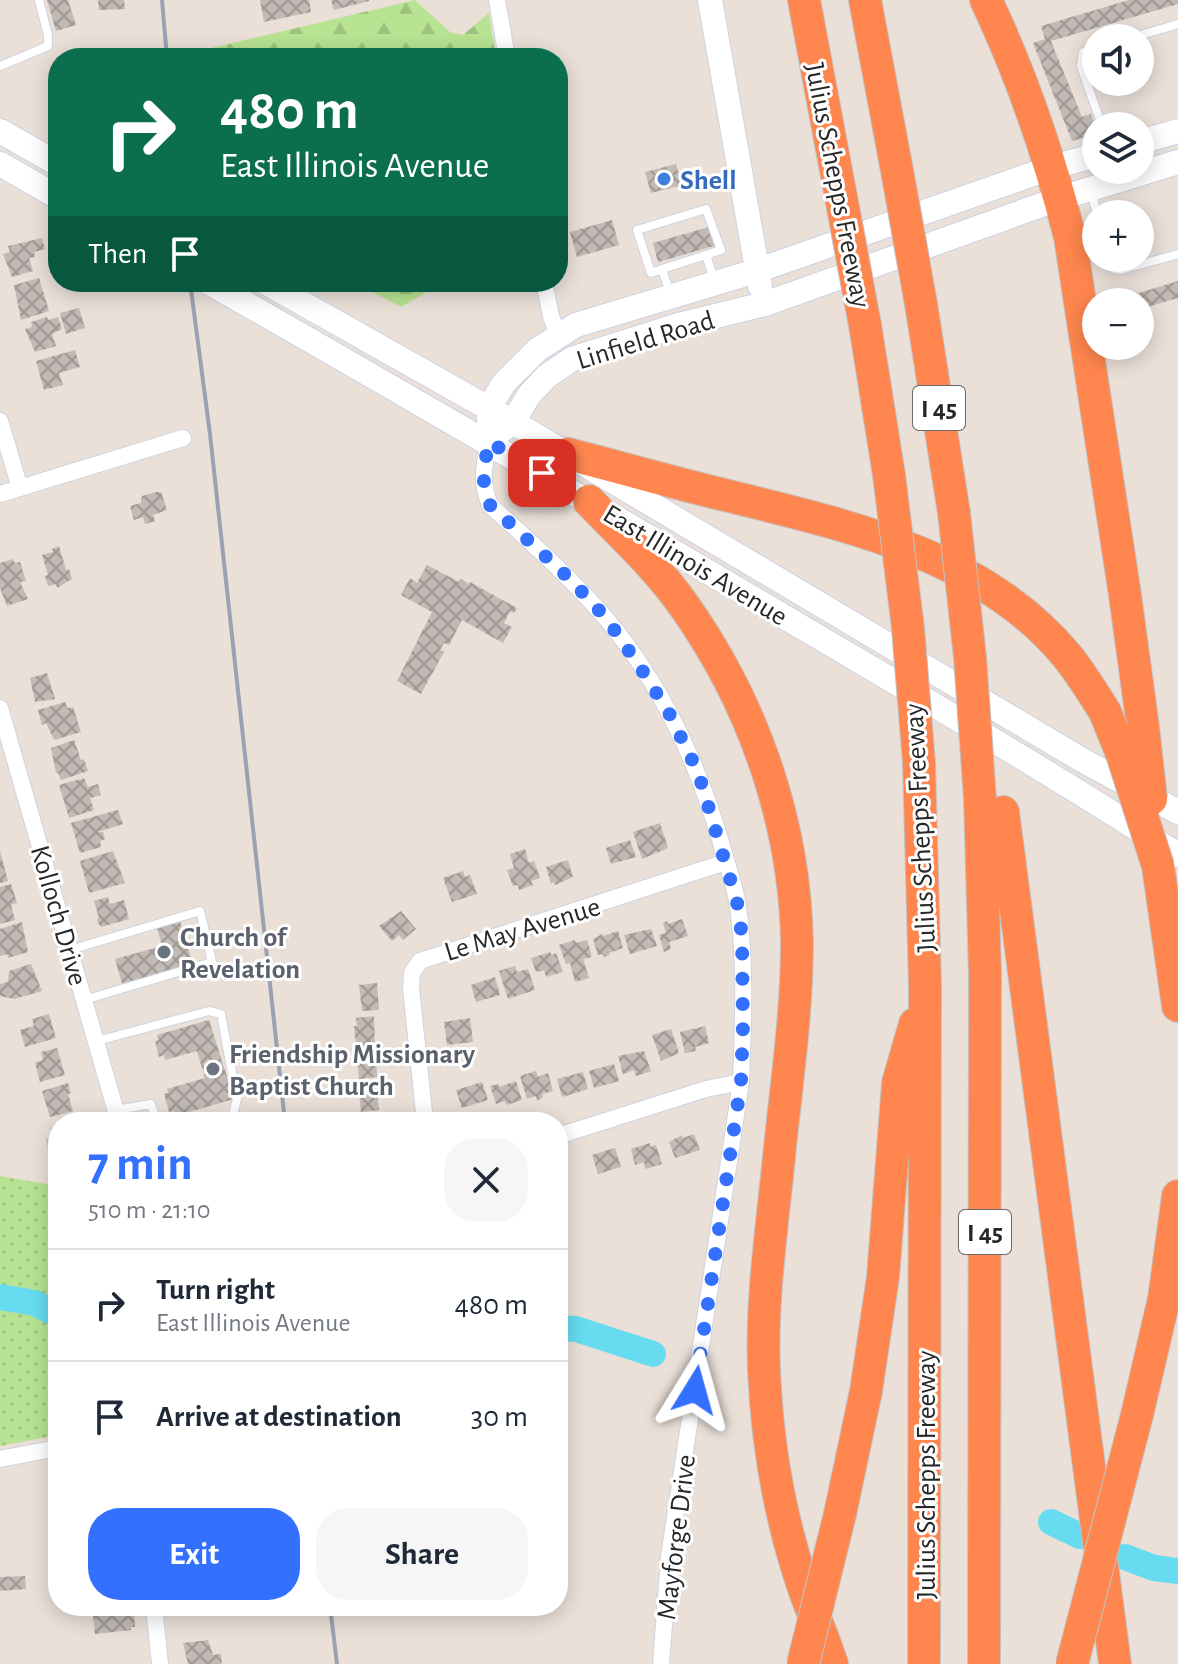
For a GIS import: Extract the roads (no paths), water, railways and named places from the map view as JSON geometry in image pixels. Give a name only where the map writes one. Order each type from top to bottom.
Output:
[{"type":"highway","name":"Julius Schepps Freeway","points":[[804,0],[865,325],[889,475],[908,628],[919,763],[925,985],[924,1664]]},
{"type":"highway","name":"Julius Schepps Freeway","points":[[865,0],[921,304],[954,513],[975,712],[992,806]]},
{"type":"highway","points":[[986,0],[1067,185],[1143,727],[1168,861],[1166,917],[1178,1006]]},
{"type":"highway","points":[[568,454],[832,522],[938,562],[976,580],[1009,602],[1066,655],[1105,712],[1168,861]]},
{"type":"highway","points":[[589,501],[651,565],[711,645],[736,691],[757,740],[786,838],[797,942],[795,996],[769,1260],[764,1367],[775,1478],[787,1531],[832,1664]]},
{"type":"highway","points":[[992,806],[1115,1664]]},
{"type":"highway","name":"I 45","points":[[984,1664],[985,974],[992,806]]},
{"type":"highway","points":[[803,1664],[866,1391],[883,1277],[898,1083],[925,985]]},
{"type":"highway","points":[[1072,1664],[1164,1299],[1178,1196]]},
{"type":"main road","points":[[710,0],[756,271],[765,304]]},
{"type":"main road","points":[[0,131],[48,158]]},
{"type":"main road","points":[[1154,138],[1178,131]]},
{"type":"main road","name":"Linfield Road","points":[[489,408],[504,383],[519,367],[537,350],[576,325],[715,282],[1067,185],[1178,162]]},
{"type":"main road","points":[[0,164],[48,191]]},
{"type":"main road","name":"Linfield Road","points":[[489,442],[513,422],[529,395],[547,376],[572,359],[679,325],[765,304],[1067,185],[1082,169]]},
{"type":"main road","name":"East Illinois Avenue","points":[[226,292],[489,442],[947,713],[1168,861]]},
{"type":"main road","name":"East Illinois Avenue","points":[[283,292],[489,408],[1055,744],[1178,812]]},
{"type":"main road","points":[[489,408],[489,442]]},
{"type":"street","points":[[497,0],[505,48]]},
{"type":"street","points":[[546,292],[558,335]]},
{"type":"street","points":[[671,295],[679,325]]},
{"type":"street","points":[[0,421],[20,488]]},
{"type":"street","points":[[0,494],[183,438]]},
{"type":"street","name":"Mayforge Drive","points":[[489,442],[482,474],[484,492],[490,505],[571,580],[606,618],[669,713],[698,772],[737,902],[742,936],[741,1082],[669,1557],[661,1664]]},
{"type":"street","name":"Kolloch Drive","points":[[0,708],[117,1112]]},
{"type":"street","name":"Le May Avenue","points":[[424,1112],[411,988],[412,973],[420,961],[726,862]]},
{"type":"street","points":[[568,1133],[706,1089],[741,1082]]},
{"type":"street","points":[[0,1459],[48,1450]]},
{"type":"street","points":[[155,1616],[160,1664]]},
{"type":"lane","points":[[0,66],[48,46],[39,0]]},
{"type":"lane","points":[[1154,31],[1178,24]]},
{"type":"lane","points":[[1067,185],[1083,200]]},
{"type":"lane","points":[[706,209],[721,250],[706,255],[651,273],[637,230],[706,209]]},
{"type":"lane","points":[[1154,261],[1178,254]]},
{"type":"lane","points":[[706,255],[715,282]]},
{"type":"lane","points":[[662,269],[671,295]]},
{"type":"lane","points":[[70,950],[200,911],[212,962],[84,1000]]},
{"type":"lane","points":[[97,1041],[209,1011],[221,1014],[237,1099],[234,1112]]},
{"type":"lane","points":[[129,1112],[151,1104],[154,1112]]},
{"type":"waterway","points":[[0,1297],[35,1303],[48,1310]]},
{"type":"waterway","points":[[568,1329],[653,1354]]},
{"type":"waterway","points":[[1051,1522],[1080,1536]]},
{"type":"waterway","points":[[1125,1557],[1154,1568],[1178,1571]]},
{"type":"railway","points":[[162,0],[166,48]]},
{"type":"railway","points":[[191,292],[210,434],[284,1112]]},
{"type":"railway","points":[[331,1616],[337,1664]]},
{"type":"place","name":"Shell","points":[[664,179]]},
{"type":"place","name":"Church of Revelation","points":[[164,952]]},
{"type":"place","name":"Friendship Missionary Baptist Church","points":[[213,1069]]}]
